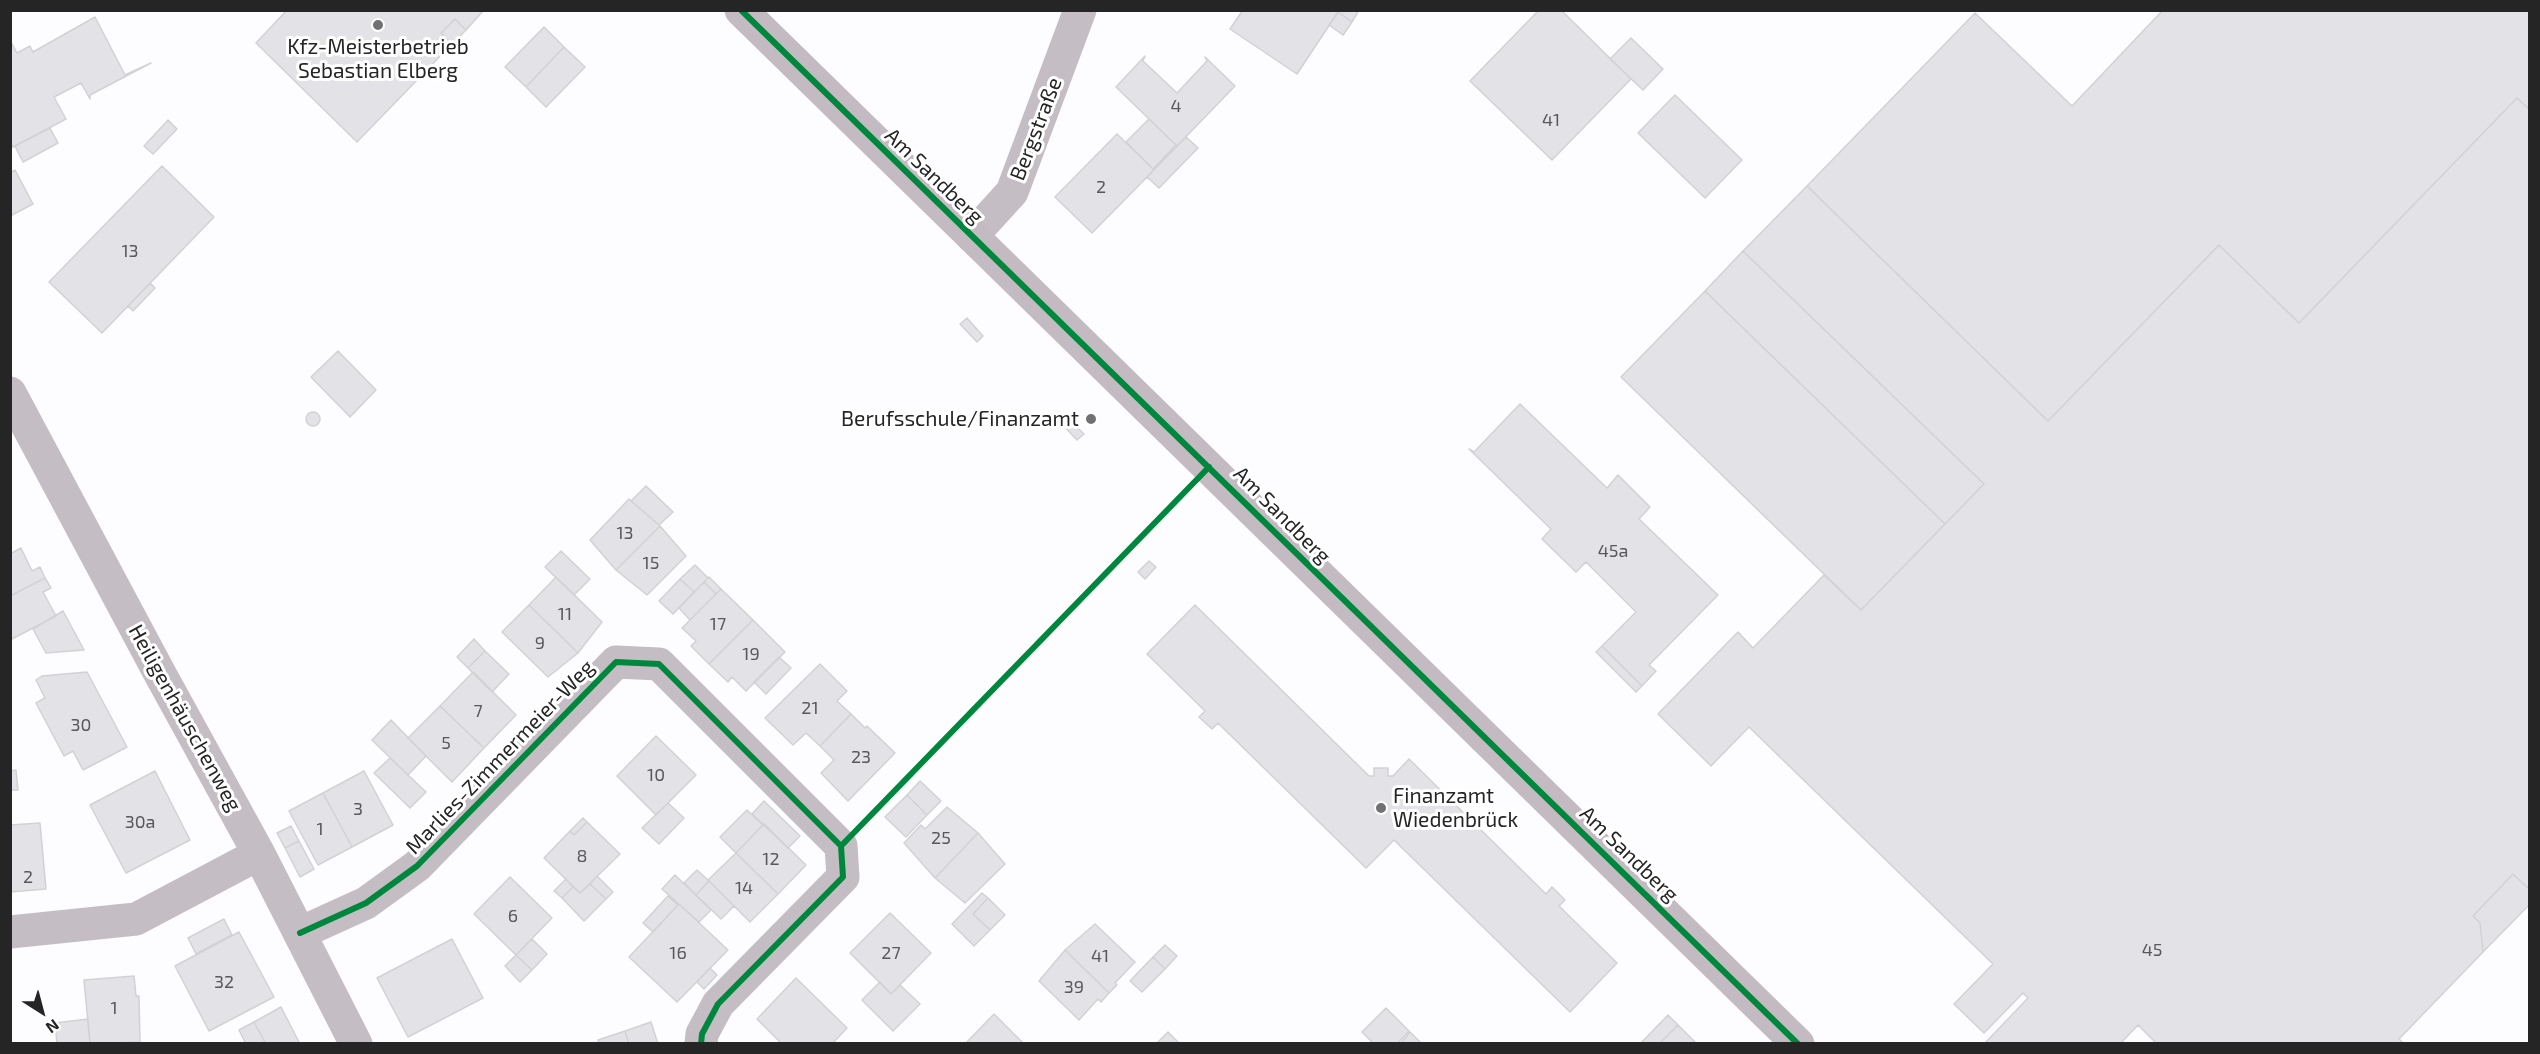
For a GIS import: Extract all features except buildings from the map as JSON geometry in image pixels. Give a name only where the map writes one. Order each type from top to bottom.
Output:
[{"type":"main road","name":"Am Sandberg","points":[[741,10],[1798,1044]]},
{"type":"street","name":"Bergstraße","points":[[972,236],[1012,192],[1080,10]]},
{"type":"street","name":"Heiligenhäuschenweg","points":[[10,393],[159,672],[260,854],[356,1044]]},
{"type":"street","name":"Marlies-Zimmermeier-Weg","points":[[300,933],[366,903],[417,866],[616,662],[659,664],[841,846],[843,877],[718,1004],[702,1034],[701,1044]]},
{"type":"street","points":[[10,932],[136,919],[260,854]]},
{"type":"cycle path","points":[[741,10],[1798,1044]]},
{"type":"cycle path","points":[[841,846],[1209,467]]},
{"type":"cycle path","points":[[300,933],[366,903],[417,866],[616,662],[659,664],[841,846],[843,877],[718,1004],[702,1034],[701,1044]]},
{"type":"place","name":"Kfz-Meisterbetrieb Sebastian Elberg","points":[[378,25]]},
{"type":"place","name":"Berufsschule/Finanzamt","points":[[1091,419]]},
{"type":"place","name":"Finanzamt Wiedenbrück","points":[[1381,808]]}]
